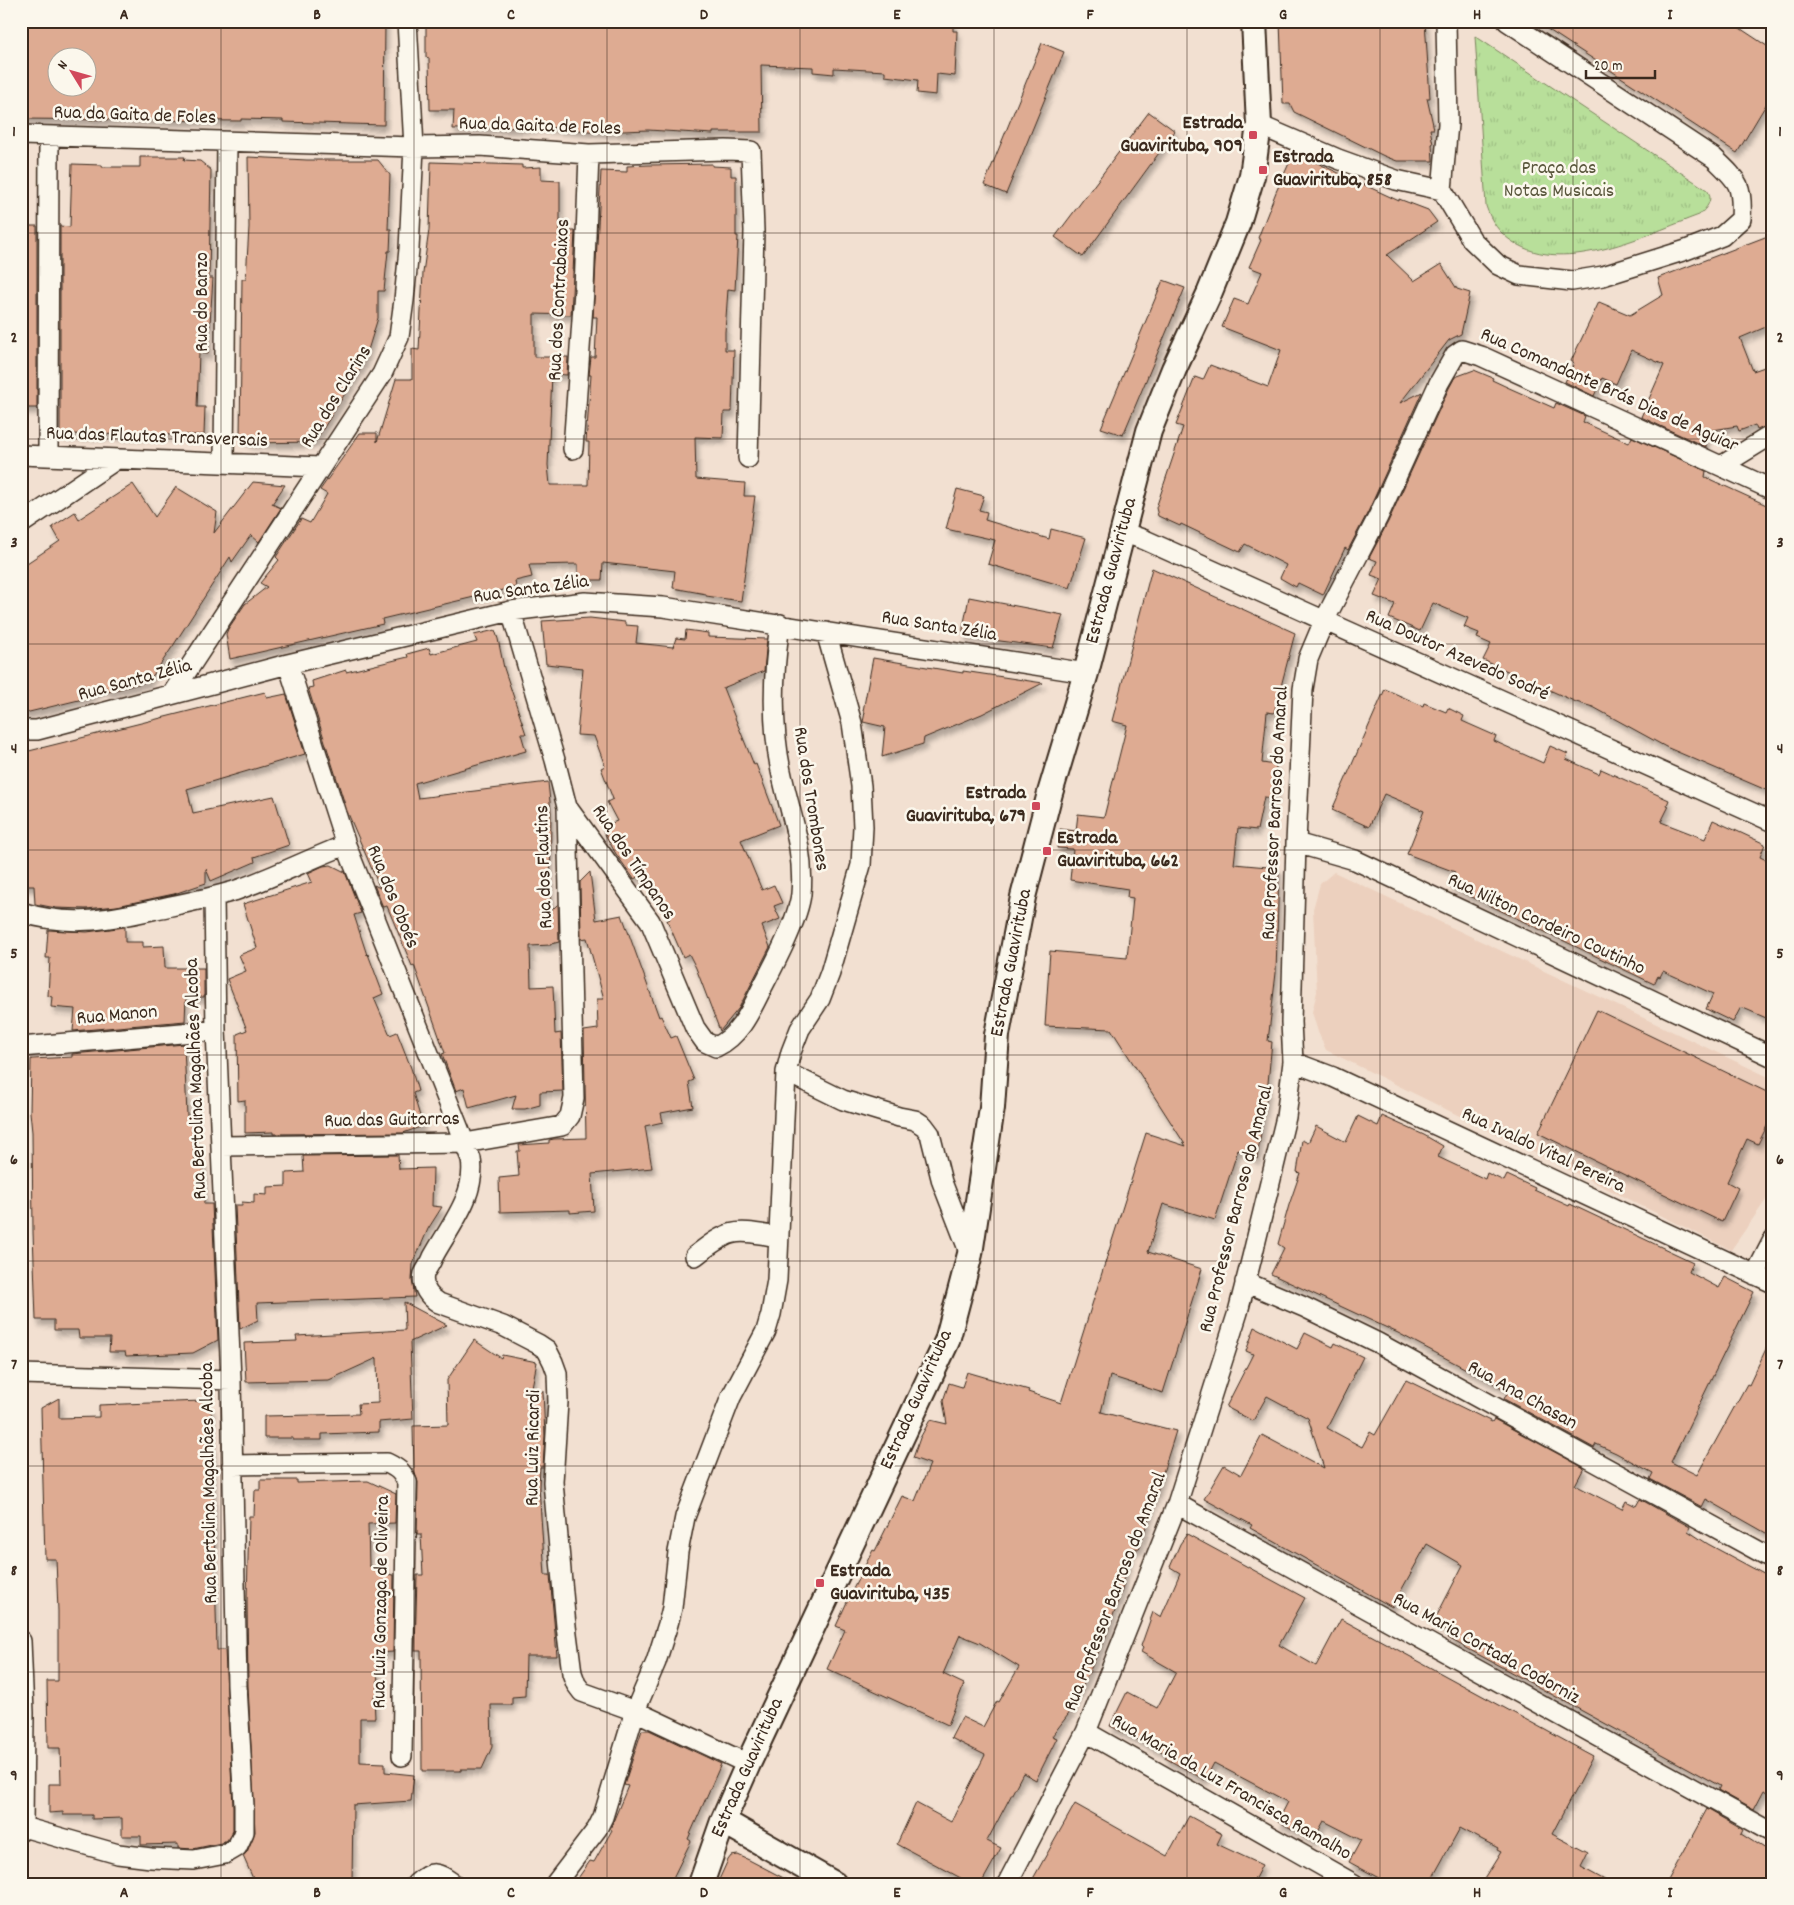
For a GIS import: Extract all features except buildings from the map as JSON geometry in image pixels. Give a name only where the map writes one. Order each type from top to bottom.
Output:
[{"type":"street","name":"Rua dos Clarins","points":[[172,694],[382,374],[399,337],[409,249],[414,147],[407,21]]},
{"type":"street","name":"Estrada Guavirituba","points":[[701,1884],[723,1821],[748,1764],[947,1341],[970,1254],[992,1108],[997,1035],[1023,897],[1050,793],[1086,673],[1149,431],[1238,223],[1252,176],[1259,125],[1254,21]]},
{"type":"street","points":[[1446,21],[1448,124],[1442,190],[1472,240],[1498,265],[1519,275],[1572,281],[1603,276],[1686,250],[1722,236],[1741,219],[1742,199],[1736,180],[1714,158],[1508,21]]},
{"type":"street","points":[[1259,125],[1338,159],[1388,177],[1442,190]]},
{"type":"street","name":"Rua da Gaita de Foles","points":[[21,135],[414,147],[490,146],[589,154],[751,151],[754,231],[748,458]]},
{"type":"street","points":[[48,456],[49,136]]},
{"type":"street","name":"Rua do Banzo","points":[[224,462],[227,142]]},
{"type":"street","name":"Rua dos Contrabaixos","points":[[573,449],[584,292],[589,154]]},
{"type":"street","name":"Rua Comandante Brás Dias de Aguiar","points":[[1455,355],[1462,350],[1481,356],[1773,490]]},
{"type":"street","name":"Rua Professor Barroso do Amaral","points":[[1007,1884],[1086,1732],[1177,1504],[1238,1312],[1286,1117],[1293,1062],[1291,1022],[1296,843],[1303,689],[1308,659],[1324,621],[1378,517],[1439,383],[1455,355]]},
{"type":"street","points":[[1721,466],[1773,434]]},
{"type":"street","name":"Rua das Flautas Transversais","points":[[21,455],[320,467]]},
{"type":"street","points":[[21,524],[117,459]]},
{"type":"street","name":"Rua Doutor Azevedo Sodré","points":[[1122,532],[1144,540],[1773,822]]},
{"type":"street","name":"Rua Santa Zélia","points":[[21,730],[37,730],[288,664],[511,611],[585,602],[663,607],[1086,673]]},
{"type":"street","name":"Rua dos Flautins","points":[[511,611],[553,752],[567,807],[574,1098],[570,1116],[562,1126]]},
{"type":"street","name":"Rua dos Trombones","points":[[695,1028],[705,1042],[716,1046],[733,1036],[749,1014],[767,979],[790,930],[801,896],[802,862],[795,824],[781,771],[776,725],[774,683],[780,624]]},
{"type":"street","points":[[554,1884],[597,1829],[603,1816],[635,1711],[656,1662],[670,1616],[678,1552],[685,1516],[731,1397],[766,1332],[771,1314],[777,1280],[786,1072],[800,1029],[820,999],[830,973],[861,865],[862,802],[852,723],[826,632]]},
{"type":"street","name":"Rua dos Oboés","points":[[288,664],[346,845],[465,1143]]},
{"type":"street","name":"Rua dos Tímpanos","points":[[567,807],[650,921],[695,1028]]},
{"type":"street","name":"Rua Nilton Cordeiro Coutinho","points":[[1296,843],[1355,860],[1773,1057]]},
{"type":"street","points":[[21,912],[67,921],[108,920],[214,897],[282,872],[346,845]]},
{"type":"street","name":"Rua Bertolina Magalhães Alcoba","points":[[22,1829],[118,1854],[194,1860],[225,1854],[237,1847],[244,1832],[237,1677],[231,1380],[216,1030],[214,897]]},
{"type":"street","name":"Rua Manon","points":[[21,1047],[216,1030]]},
{"type":"street","name":"Rua Ivaldo Vital Pereira","points":[[1293,1062],[1333,1077],[1773,1283]]},
{"type":"street","points":[[786,1072],[843,1100],[915,1120],[924,1126],[930,1134],[942,1182],[970,1254]]},
{"type":"street","name":"Rua das Guitarras","points":[[222,1146],[465,1143],[562,1126]]},
{"type":"street","name":"Rua Luiz Ricardi","points":[[465,1143],[473,1170],[470,1188],[424,1275],[426,1291],[431,1298],[439,1303],[496,1324],[538,1344],[547,1350],[554,1362],[557,1373],[558,1402],[553,1482],[566,1626],[572,1673],[576,1684],[582,1692],[635,1711],[748,1764]]},
{"type":"street","points":[[695,1256],[726,1234],[745,1232],[779,1237]]},
{"type":"street","points":[[1755,1275],[1773,1240]]},
{"type":"street","name":"Rua Ana Chasan","points":[[1245,1282],[1304,1307],[1378,1343],[1773,1559]]},
{"type":"street","points":[[21,1374],[231,1380]]},
{"type":"street","name":"Rua Luiz Gonzaga de Oliveira","points":[[232,1465],[387,1464],[398,1468],[403,1474],[406,1482],[402,1756]]},
{"type":"street","name":"Rua Maria Cortada Codorniz","points":[[1177,1504],[1773,1833]]},
{"type":"street","points":[[21,1641],[22,1829]]},
{"type":"street","name":"Rua Maria da Luz Francisca Ramalho","points":[[1086,1732],[1354,1884]]},
{"type":"street","points":[[723,1821],[834,1884]]},
{"type":"street","points":[[416,1884],[431,1873],[441,1874],[454,1884]]},
{"type":"shaded area","points":[[1334,872],[1773,1079],[1773,1190],[1731,1250],[1326,1050],[1312,1012],[1317,992],[1313,909],[1320,884]]},
{"type":"green space","name":"Praça das Notas Musicais","points":[[1475,36],[1707,190],[1710,200],[1707,206],[1699,215],[1631,241],[1581,253],[1557,255],[1534,251],[1513,242],[1496,226],[1486,206]]},
{"type":"place","name":"Estrada Guavirituba, 909","points":[[1253,135]]},
{"type":"place","name":"Estrada Guavirituba, 858","points":[[1263,170]]},
{"type":"place","name":"Estrada Guavirituba, 679","points":[[1036,806]]},
{"type":"place","name":"Estrada Guavirituba, 662","points":[[1047,851]]},
{"type":"place","name":"Estrada Guavirituba, 435","points":[[820,1583]]}]
